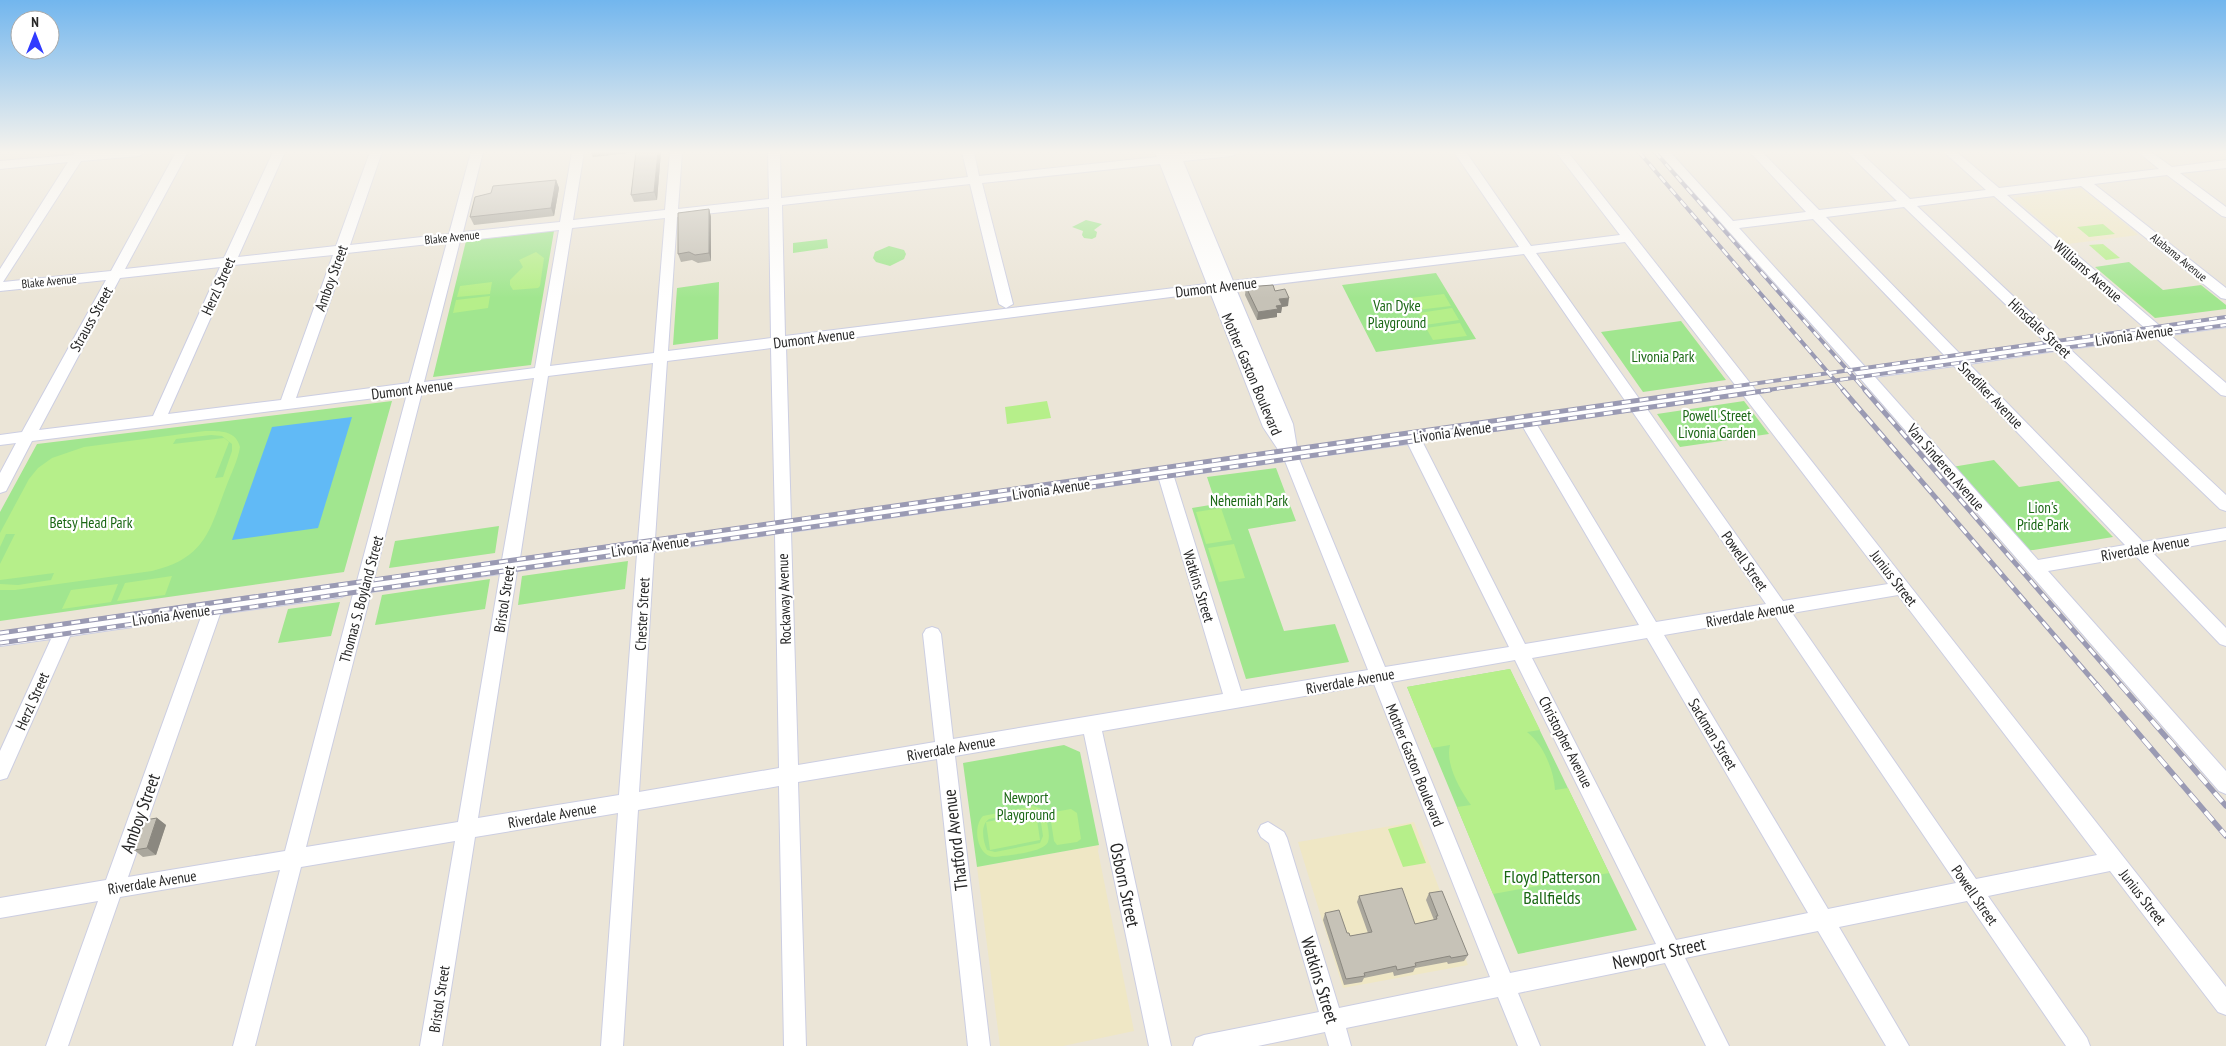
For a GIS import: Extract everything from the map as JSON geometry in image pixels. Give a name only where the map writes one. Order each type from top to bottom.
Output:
[{"type":"street","points":[[0,279],[50,201]]},
{"type":"street","name":"Strauss Street","points":[[0,487],[156,201]]},
{"type":"street","name":"Herzl Street","points":[[158,420],[257,201]]},
{"type":"street","name":"Amboy Street","points":[[286,404],[359,201]]},
{"type":"street","name":"Thomas S. Boyland Street","points":[[244,1046],[293,859],[354,588],[415,388],[464,201]]},
{"type":"street","name":"Bristol Street","points":[[431,1046],[570,201]]},
{"type":"street","name":"Chester Street","points":[[612,1046],[646,547],[673,201]]},
{"type":"street","name":"Blake Avenue","points":[[0,287],[785,201]]},
{"type":"street","points":[[980,201],[1006,304]]},
{"type":"street","name":"Mother Gaston Boulevard","points":[[1187,201],[1221,286],[1285,424],[1290,455],[1529,1046]]},
{"type":"street","name":"Powell Street","points":[[1493,201],[1779,609],[2079,1046]]},
{"type":"street","name":"Junius Street","points":[[1600,201],[2226,1004]]},
{"type":"street","name":"Van Sinderen Avenue","points":[[1708,201],[1864,374],[2226,785]]},
{"type":"street","name":"Snediker Avenue","points":[[1803,201],[2226,639]]},
{"type":"street","name":"Hinsdale Street","points":[[1906,201],[2226,505]]},
{"type":"street","points":[[1730,225],[1925,201]]},
{"type":"street","name":"Williams Avenue","points":[[2006,201],[2226,391]]},
{"type":"street","name":"Alabama Avenue","points":[[2108,201],[2226,295]]},
{"type":"street","points":[[2209,201],[2226,213]]},
{"type":"street","name":"Rockaway Avenue","points":[[775,202],[795,1046]]},
{"type":"street","name":"Dumont Avenue","points":[[0,440],[1221,286],[1629,238]]},
{"type":"street","name":"Livonia Avenue","points":[[1864,374],[2226,322]]},
{"type":"street","name":"Livonia Avenue","points":[[0,639],[1746,390]]},
{"type":"street","name":"Sackman Street","points":[[1528,422],[1898,1046]]},
{"type":"street","name":"Christopher Avenue","points":[[1413,438],[1718,1046]]},
{"type":"street","name":"Watkins Street","points":[[1164,472],[1234,700]]},
{"type":"street","name":"Riverdale Avenue","points":[[2034,567],[2226,534]]},
{"type":"street","name":"Riverdale Avenue","points":[[0,908],[1902,588]]},
{"type":"street","name":"Amboy Street","points":[[57,1046],[213,608]]},
{"type":"street","name":"Herzl Street","points":[[0,772],[64,630]]},
{"type":"street","name":"Thatford Avenue","points":[[932,634],[979,1046]]},
{"type":"street","name":"Osborn Street","points":[[1091,724],[1160,1046]]},
{"type":"street","name":"Watkins Street","points":[[1268,831],[1277,838],[1340,1046]]},
{"type":"street","name":"Newport Street","points":[[1204,1046],[2114,861]]},
{"type":"shaded area","points":[[2017,201],[2097,201],[2138,235],[2068,244]]},
{"type":"shaded area","points":[[1414,822],[1468,965],[1343,988],[1298,842]]},
{"type":"shaded area","points":[[1099,845],[1098,851],[1134,1031],[1063,1046],[1000,1046],[977,867]]},
{"type":"green space","points":[[1086,220],[1102,224],[1094,230],[1097,232],[1096,237],[1092,239],[1084,238],[1082,235],[1083,231],[1072,227]]},
{"type":"green space","points":[[2103,224],[2115,234],[2089,237],[2077,227]]},
{"type":"green space","points":[[554,231],[531,365],[433,377],[466,241]]},
{"type":"green space","points":[[827,239],[828,248],[793,253],[793,243]]},
{"type":"green space","points":[[2103,244],[2120,258],[2106,260],[2089,245]]},
{"type":"green space","points":[[889,246],[904,250],[906,254],[904,259],[890,266],[876,262],[873,258],[875,252]]},
{"type":"green space","points":[[536,252],[544,258],[540,286],[538,288],[513,290],[510,280],[523,267],[519,260]]},
{"type":"green space","points":[[2129,262],[2163,290],[2201,285],[2226,305],[2226,309],[2155,318],[2095,267]]},
{"type":"green space","name":"Van Dyke Playground","points":[[1436,273],[1476,339],[1376,352],[1342,285]]},
{"type":"green space","points":[[492,282],[490,294],[457,297],[460,286]]},
{"type":"green space","points":[[719,282],[718,339],[673,345],[677,288]]},
{"type":"green space","points":[[1444,294],[1451,306],[1417,310],[1411,298]]},
{"type":"green space","points":[[490,296],[488,308],[453,313],[456,300]]},
{"type":"green space","points":[[1452,308],[1459,320],[1425,325],[1419,313]]},
{"type":"green space","name":"Livonia Park","points":[[1681,321],[1726,380],[1643,392],[1601,332]]},
{"type":"green space","points":[[1460,323],[1467,336],[1433,340],[1426,328]]},
{"type":"green space","name":"Betsy Head Park","points":[[392,401],[344,572],[0,621],[0,512],[37,444]]},
{"type":"green space","points":[[1047,401],[1051,418],[1007,424],[1005,407]]},
{"type":"green space","name":"Powell Street Livonia Garden","points":[[1744,401],[1769,434],[1680,447],[1657,414]]},
{"type":"green space","points":[[210,431],[231,434],[238,441],[240,447],[238,457],[209,530],[194,551],[184,559],[170,566],[152,571],[15,590],[0,590],[0,584],[18,585],[51,580],[54,573],[0,580],[0,564],[15,534],[6,534],[0,547],[0,533],[29,479],[38,468],[52,458],[84,447]],"holes":[[[211,435],[222,436],[232,444],[232,451],[223,477],[215,478],[229,442],[224,438],[173,444],[176,439]]]},
{"type":"green space","name":"Lion's Pride Park","points":[[1994,460],[2019,487],[2059,481],[2113,537],[2027,551],[1952,467]]},
{"type":"green space","name":"Nehemiah Park","points":[[1276,468],[1296,521],[1248,529],[1284,631],[1335,624],[1349,662],[1246,679],[1192,508],[1216,504],[1207,477]]},
{"type":"green space","points":[[1221,508],[1232,540],[1206,544],[1196,512]]},
{"type":"green space","points":[[499,526],[495,553],[389,568],[395,541]]},
{"type":"green space","points":[[1234,544],[1245,578],[1219,582],[1208,548]]},
{"type":"green space","points":[[628,561],[625,589],[518,605],[522,576]]},
{"type":"green space","points":[[172,576],[165,595],[117,601],[125,583]]},
{"type":"green space","points":[[490,579],[485,609],[375,625],[382,595]]},
{"type":"green space","points":[[118,584],[111,602],[62,609],[71,590]]},
{"type":"green space","points":[[340,602],[331,636],[278,643],[288,609]]},
{"type":"green space","name":"Floyd Patterson Ballfields","points":[[1510,669],[1637,930],[1518,954],[1407,687]]},
{"type":"green space","name":"Floyd Patterson Ballfields","points":[[1510,669],[1540,730],[1527,732],[1538,743],[1547,758],[1555,790],[1568,788],[1609,873],[1493,894],[1457,807],[1471,805],[1454,776],[1450,760],[1450,745],[1432,748],[1407,687]]},
{"type":"green space","name":"Newport Playground","points":[[1064,745],[1080,752],[1099,845],[977,867],[963,763]]},
{"type":"green space","points":[[1036,807],[1043,811],[1045,816],[1049,832],[1048,842],[1045,846],[1032,851],[995,857],[989,856],[980,847],[978,841],[978,827],[983,816]],"holes":[[[1031,811],[1040,816],[1043,836],[1040,843],[995,852],[987,850],[983,829],[989,819]]]},
{"type":"green space","points":[[1071,809],[1077,813],[1081,839],[1077,842],[1057,845],[1054,841],[1050,815],[1054,812]]},
{"type":"green space","points":[[1036,813],[1040,840],[990,850],[986,822]]},
{"type":"green space","points":[[1411,824],[1426,863],[1403,867],[1388,829]]},
{"type":"water","points":[[352,417],[318,528],[232,540],[272,427]]},
{"type":"building","points":[[474,201],[552,201],[551,208],[470,217]]},
{"type":"building","points":[[709,209],[709,253],[695,255],[689,252],[678,254],[678,213]]},
{"type":"building","points":[[1273,285],[1275,291],[1285,289],[1289,298],[1279,299],[1282,305],[1276,306],[1278,309],[1258,312],[1246,287]]},
{"type":"building","points":[[157,818],[147,848],[134,850],[145,820]]},
{"type":"building","points":[[1402,888],[1415,924],[1437,919],[1436,916],[1438,916],[1429,893],[1442,891],[1468,955],[1451,958],[1450,956],[1415,963],[1416,966],[1397,970],[1396,966],[1364,973],[1365,976],[1346,979],[1325,913],[1339,910],[1347,933],[1350,936],[1372,932],[1359,896]]},
{"type":"railway","points":[[1681,201],[1829,373]]},
{"type":"railway","points":[[1698,201],[1848,370]]},
{"type":"railway","points":[[1848,370],[2226,317]]},
{"type":"railway","points":[[1854,378],[2226,325]]},
{"type":"railway","points":[[1829,373],[1848,370]]},
{"type":"railway","points":[[1848,370],[1854,378]]},
{"type":"railway","points":[[1702,391],[1829,373]]},
{"type":"railway","points":[[1829,373],[1835,380]]},
{"type":"railway","points":[[1835,380],[1854,378]]},
{"type":"railway","points":[[1854,378],[1866,391]]},
{"type":"railway","points":[[1761,391],[1835,380]]},
{"type":"railway","points":[[1835,380],[1844,391]]},
{"type":"railway","points":[[0,633],[1711,390]]},
{"type":"railway","points":[[0,643],[1770,390]]},
{"type":"railway","points":[[1843,390],[2097,685]]},
{"type":"railway","points":[[1865,390],[2121,685]]},
{"type":"railway","points":[[2096,684],[2226,836]]},
{"type":"railway","points":[[2120,684],[2226,806]]}]
